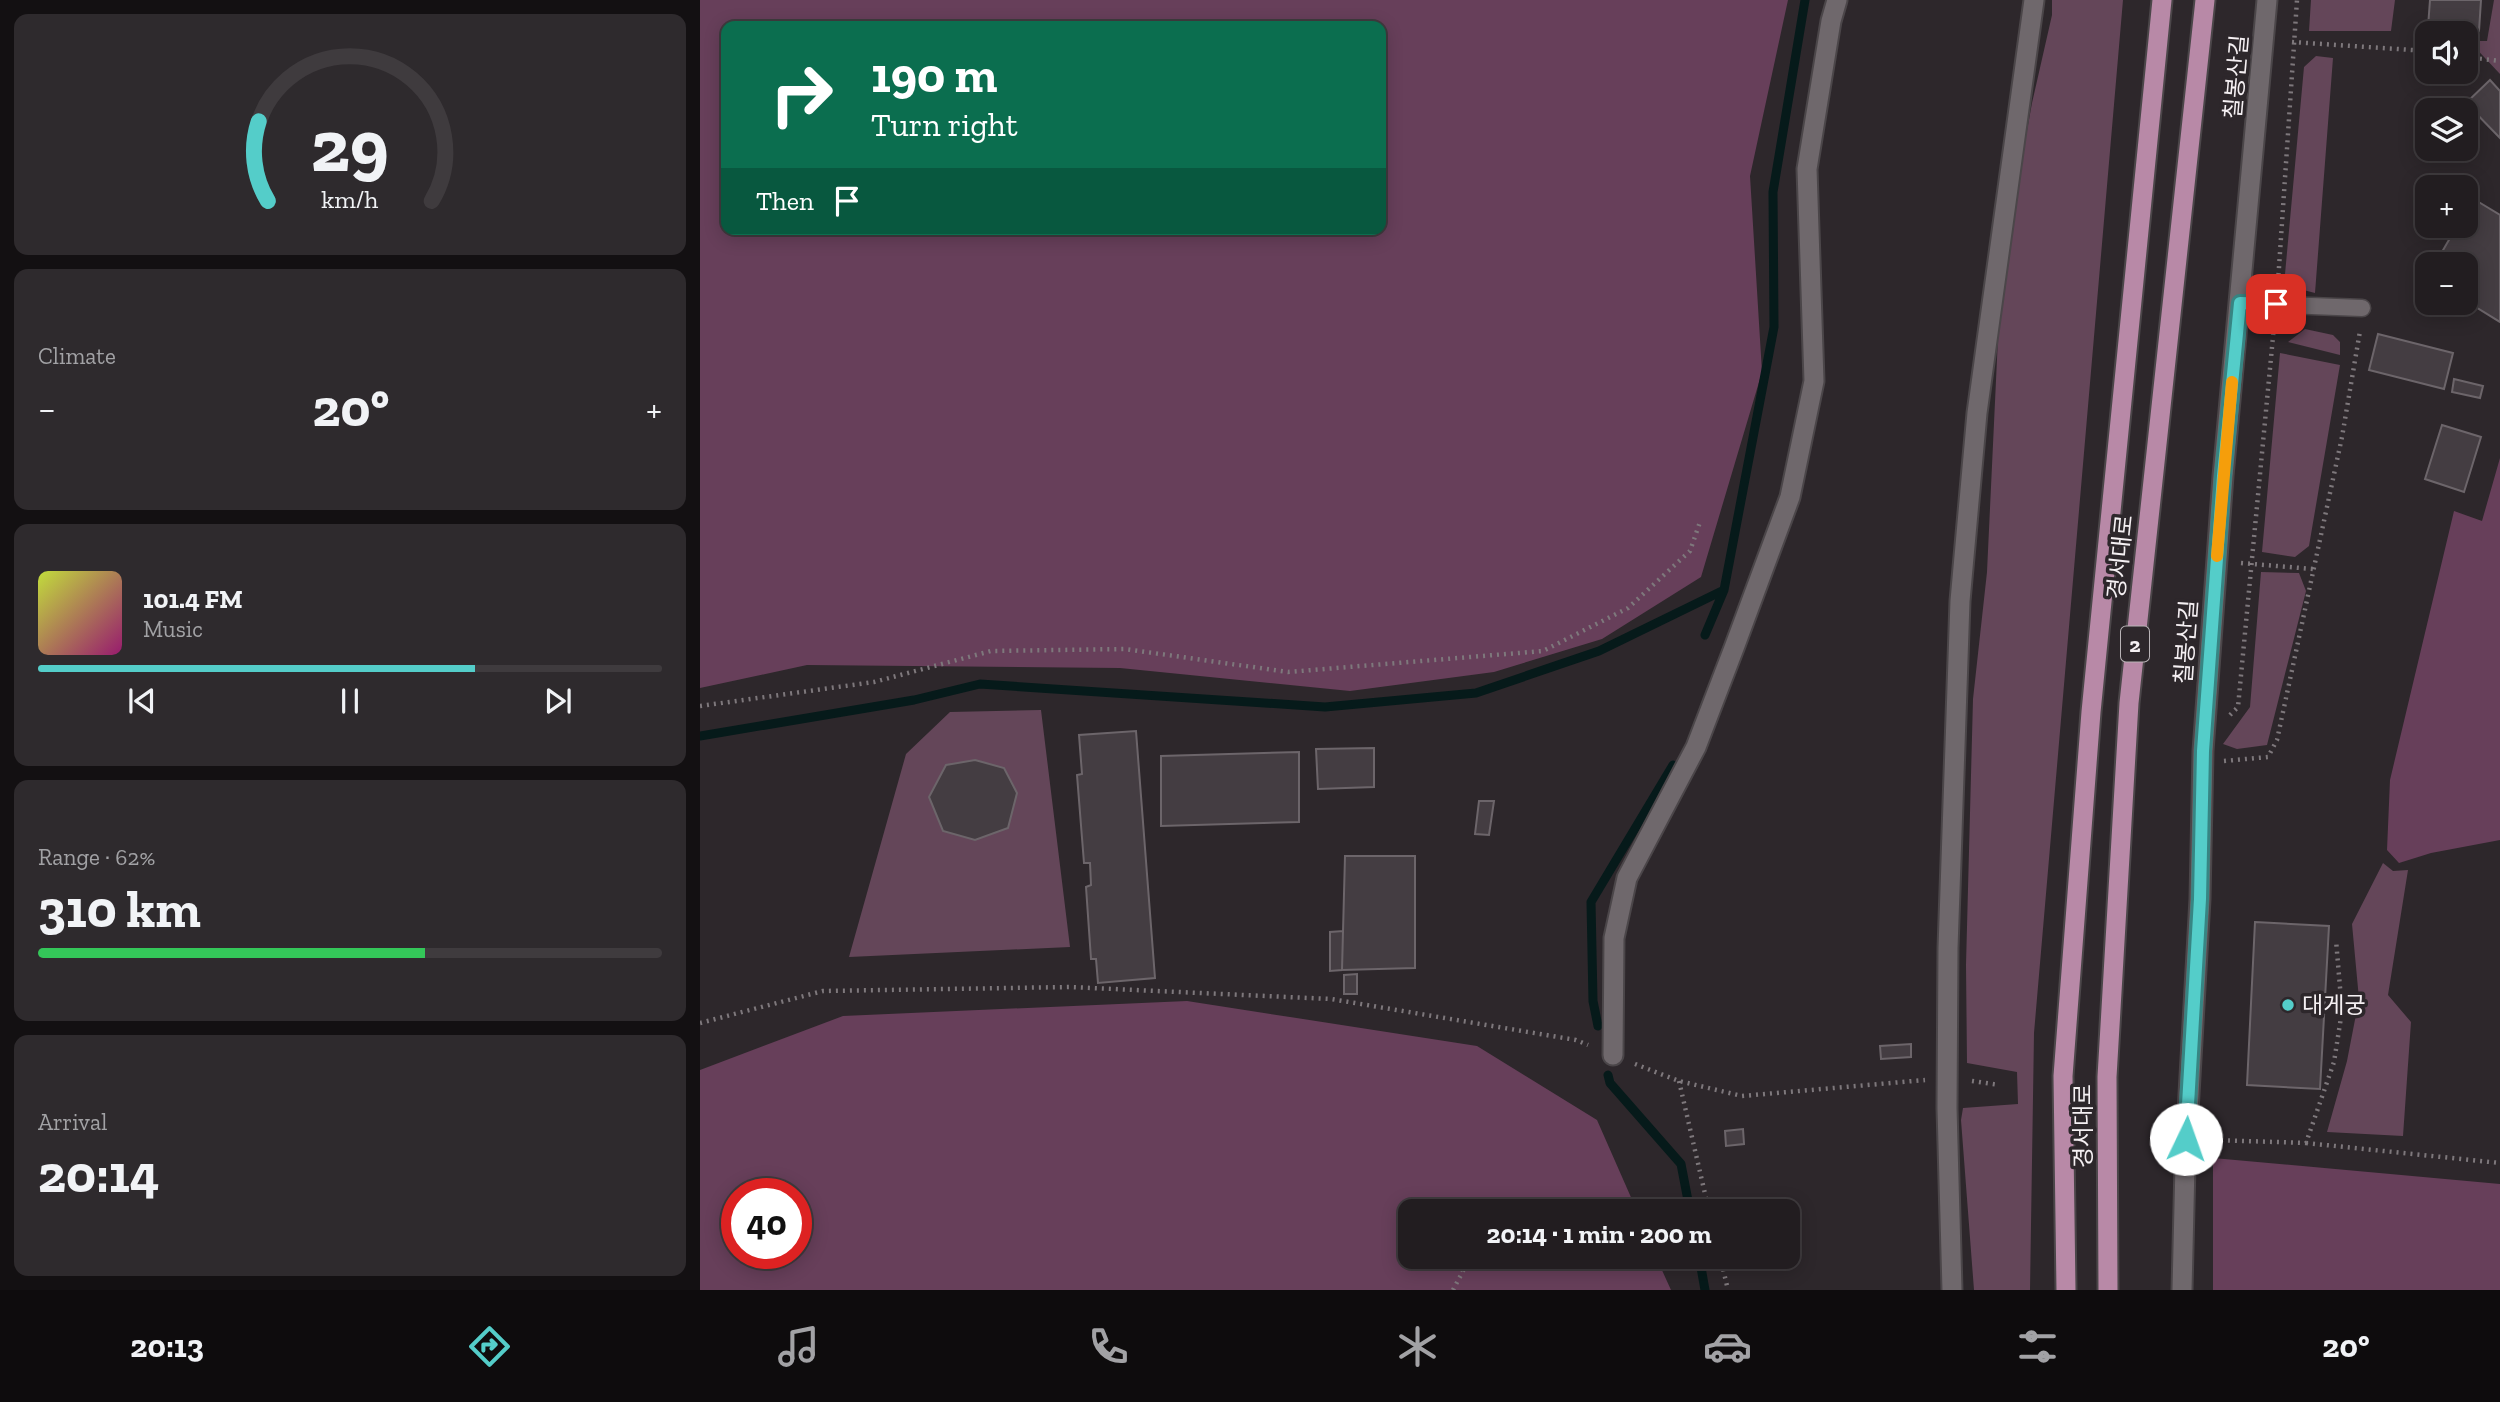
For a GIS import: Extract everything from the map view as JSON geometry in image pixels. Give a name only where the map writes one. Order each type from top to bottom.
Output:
[{"type":"main road","name":"경서대로","points":[[2066,1290],[2063,1076],[2091,712],[2162,0]]},
{"type":"main road","name":"경서대로","points":[[2108,1290],[2107,1077],[2129,703],[2206,0]]},
{"type":"street","points":[[1612,1055],[1614,938],[1627,878],[1696,747],[1790,497],[1814,381],[1807,169],[1831,21],[1837,0]]},
{"type":"street","points":[[1952,1290],[1947,1108],[1948,961],[1961,601],[1977,413],[2034,0]]},
{"type":"street","name":"칠봉산길","points":[[2182,1290],[2185,1165],[2200,899],[2203,754],[2217,560],[2267,0]]},
{"type":"lane","points":[[2240,303],[2357,308]]},
{"type":"path","points":[[2203,754],[2238,707],[2276,304],[2297,0]]},
{"type":"path","points":[[2264,40],[2415,50]]},
{"type":"path","points":[[2478,58],[2500,61]]},
{"type":"path","points":[[2203,754],[2268,757],[2277,740],[2342,437],[2361,330],[2357,308]]},
{"type":"path","points":[[700,706],[874,682],[991,651],[1125,649],[1288,672],[1543,651],[1628,608],[1690,551],[1700,522]]},
{"type":"path","points":[[2217,560],[2313,569]]},
{"type":"path","points":[[2306,1143],[2333,1062],[2342,1011],[2336,940]]},
{"type":"path","points":[[700,1023],[823,991],[1070,987],[1331,999]]},
{"type":"path","points":[[1679,1081],[1706,1199]]},
{"type":"path","points":[[2214,1140],[2306,1143],[2500,1163]]},
{"type":"path","points":[[1453,1290],[1462,1269]]},
{"type":"path","points":[[1723,1269],[1728,1290]]},
{"type":"shaded area","points":[[700,0],[1788,0],[1750,176],[1762,372],[1701,577],[1602,639],[1494,672],[1350,691],[1120,668],[807,665],[700,688]]},
{"type":"shaded area","points":[[2052,0],[2123,0],[2034,1033],[2030,1290],[1974,1290],[1961,1120],[1963,1108],[2018,1104],[2017,1072],[1967,1063],[1966,965],[1973,699],[1987,572],[2001,274],[2032,103],[2052,15]]},
{"type":"shaded area","points":[[2311,0],[2395,0],[2391,31],[2309,31]]},
{"type":"shaded area","points":[[2494,0],[2500,0],[2500,74],[2478,51],[2478,41],[2487,41]]},
{"type":"shaded area","points":[[2316,56],[2333,58],[2315,293],[2284,285],[2304,67]]},
{"type":"shaded area","points":[[2305,329],[2333,335],[2340,342],[2340,355],[2288,342]]},
{"type":"shaded area","points":[[2280,353],[2340,365],[2309,546],[2295,557],[2262,552]]},
{"type":"shaded area","points":[[2500,458],[2500,840],[2431,853],[2399,863],[2387,850],[2390,780],[2454,511],[2482,521]]},
{"type":"shaded area","points":[[2261,572],[2299,573],[2306,591],[2267,745],[2237,749],[2223,744],[2250,707]]},
{"type":"shaded area","points":[[1041,710],[1070,947],[849,957],[906,754],[950,712]]},
{"type":"shaded area","points":[[2383,863],[2393,871],[2408,870],[2388,995],[2411,1022],[2403,1136],[2327,1132],[2347,1061],[2359,999],[2352,924]]},
{"type":"shaded area","points":[[1187,1001],[1477,1046],[1597,1120],[1632,1199],[1398,1199],[1398,1269],[1661,1269],[1671,1290],[700,1290],[700,1070],[843,1016]]},
{"type":"shaded area","points":[[2213,1158],[2500,1184],[2500,1290],[2213,1290]]},
{"type":"building","points":[[2430,0],[2481,0],[2479,31],[2478,21],[2428,21]]},
{"type":"building","points":[[2490,80],[2500,91],[2500,138],[2478,115],[2478,98],[2471,98]]},
{"type":"building","points":[[2478,202],[2500,215],[2500,322],[2478,308],[2478,252],[2442,252],[2450,238],[2478,238]]},
{"type":"building","points":[[2378,334],[2453,353],[2444,389],[2369,370]]},
{"type":"building","points":[[2454,379],[2483,386],[2480,398],[2452,392]]},
{"type":"building","points":[[2442,425],[2481,437],[2464,492],[2425,479]]},
{"type":"building","points":[[1136,731],[1155,978],[1098,983],[1096,959],[1091,959],[1086,887],[1091,885],[1090,863],[1084,863],[1077,775],[1082,774],[1079,735]]},
{"type":"building","points":[[1374,748],[1374,787],[1318,789],[1316,749]]},
{"type":"building","points":[[1299,752],[1299,822],[1161,826],[1161,756]]},
{"type":"building","points":[[975,760],[1004,768],[1017,793],[1008,828],[975,840],[943,831],[929,797],[946,765]]},
{"type":"building","points":[[1479,801],[1494,801],[1489,835],[1475,834]]},
{"type":"building","points":[[1345,856],[1415,856],[1415,968],[1342,970]]},
{"type":"building","name":"대게궁","points":[[2255,922],[2329,926],[2320,1089],[2247,1085]]},
{"type":"building","points":[[1343,931],[1342,970],[1330,971],[1330,932]]},
{"type":"building","points":[[1357,974],[1357,994],[1344,994],[1344,975]]},
{"type":"building","points":[[1911,1044],[1911,1057],[1881,1059],[1880,1046]]},
{"type":"building","points":[[1743,1129],[1744,1144],[1726,1146],[1725,1131]]},
{"type":"waterway","points":[[1705,635],[1724,590],[1774,327],[1773,192],[1805,0]]},
{"type":"waterway","points":[[700,736],[914,700],[980,684],[1325,707],[1476,693],[1599,651],[1724,590]]},
{"type":"waterway","points":[[1598,1026],[1593,1001],[1591,902],[1673,765]]},
{"type":"waterway","points":[[1608,1075],[1610,1083],[1681,1164],[1688,1199]]},
{"type":"waterway","points":[[1701,1269],[1705,1290]]},
{"type":"slow traffic","points":[[2217,556],[2232,382]]},
{"type":"place","name":"대게궁","points":[[2288,1005]]},
{"type":"route","points":[[2186,1139],[2200,899],[2203,751],[2223,476],[2240,303],[2276,304]]}]
